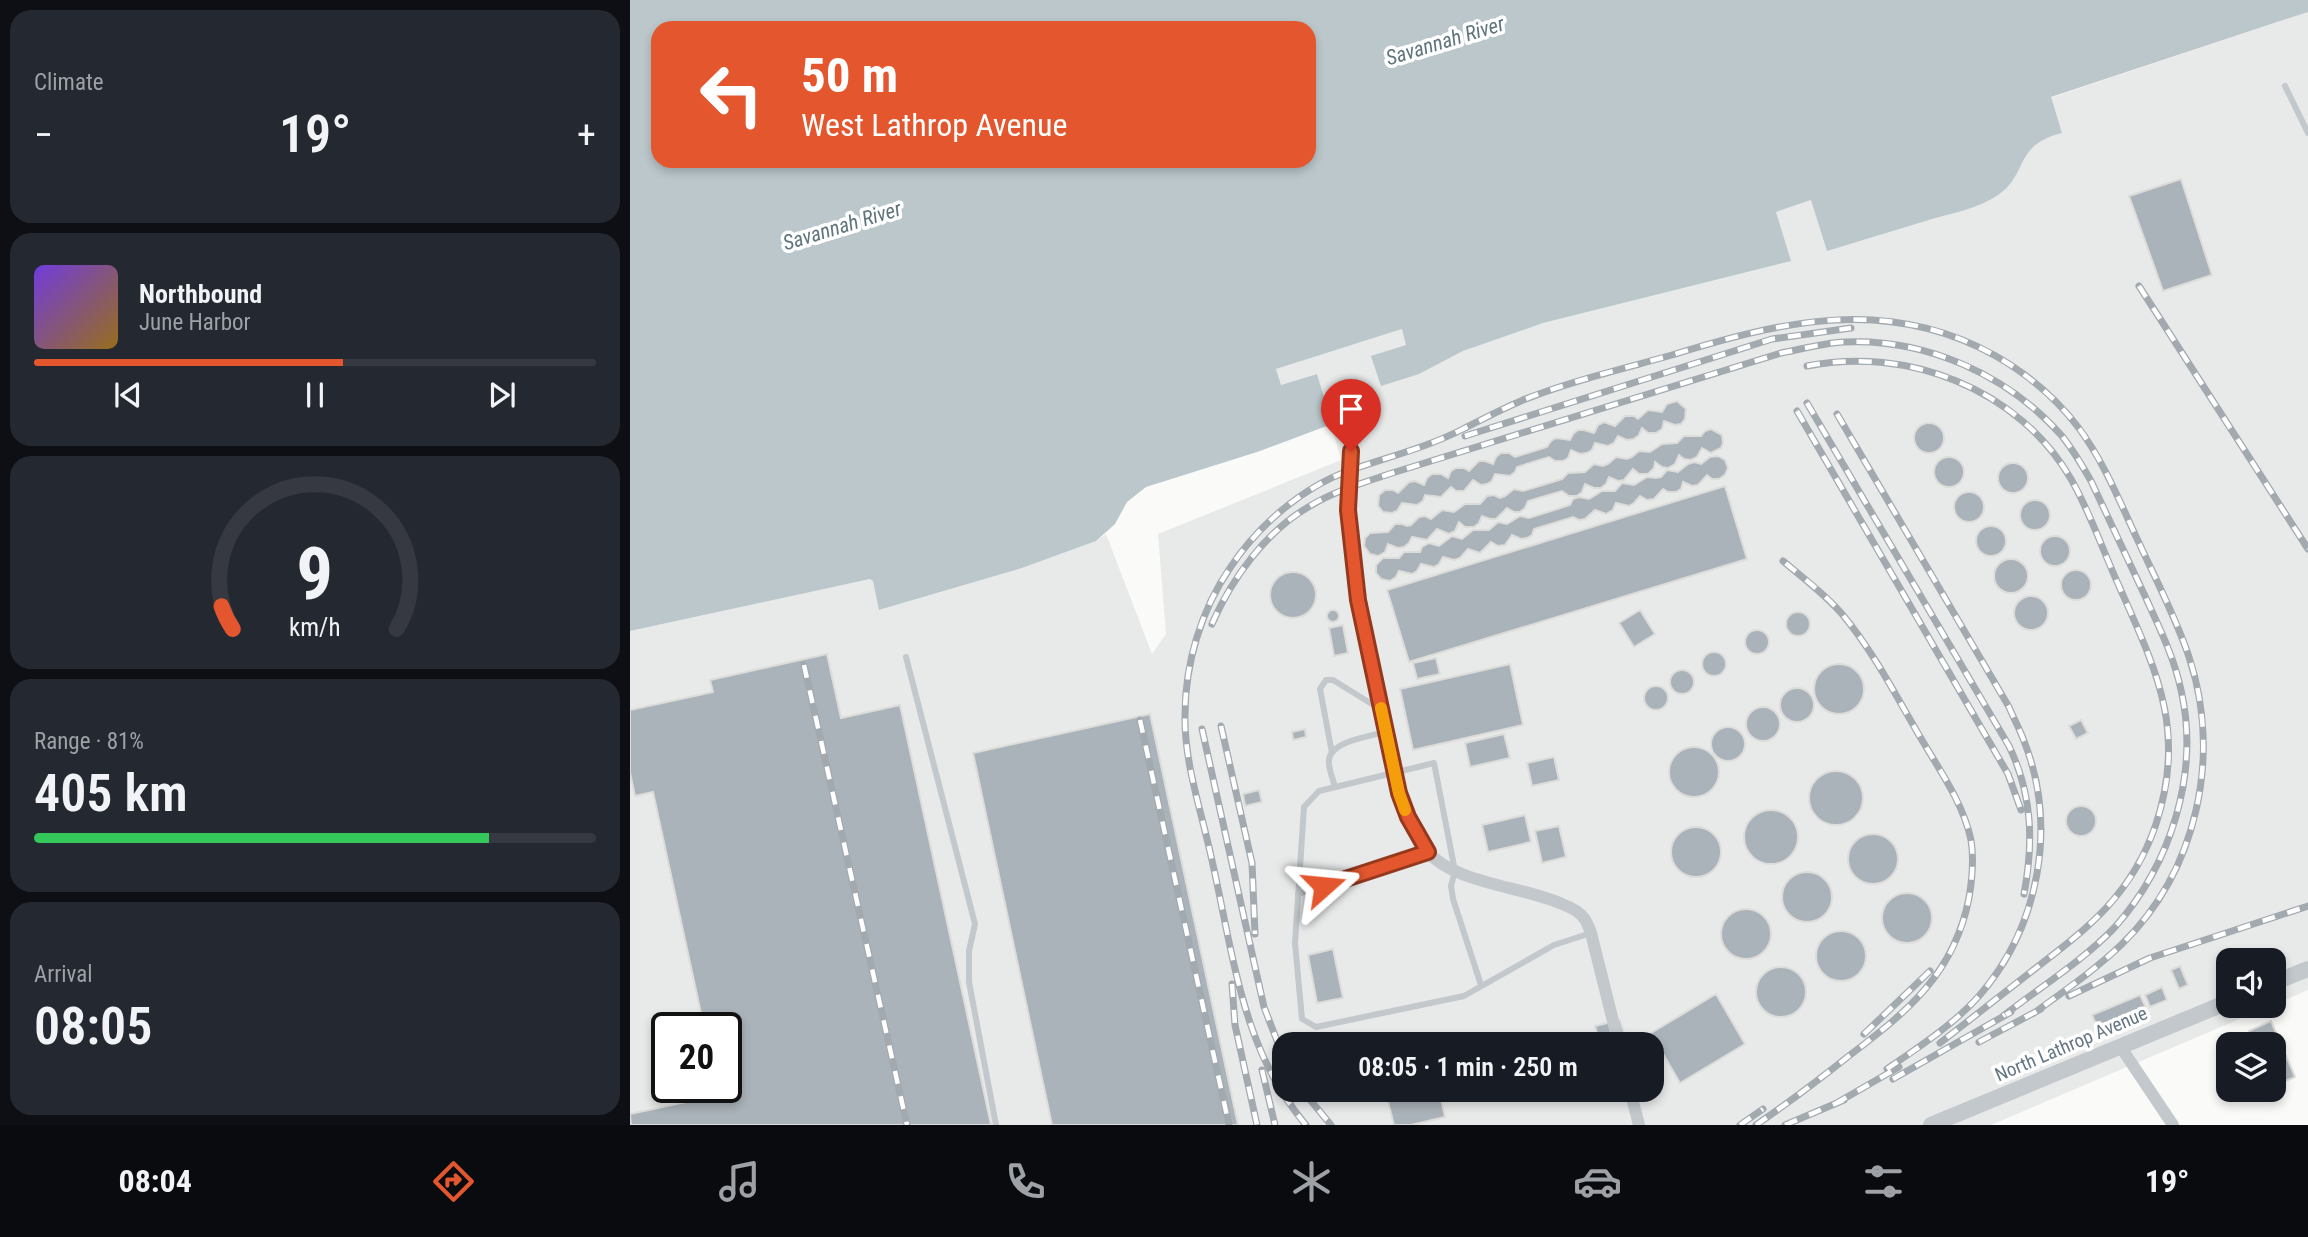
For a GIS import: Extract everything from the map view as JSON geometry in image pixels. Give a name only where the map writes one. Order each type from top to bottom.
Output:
[{"type":"street","points":[[1350,438],[1348,510],[1358,600],[1395,771],[1408,817],[1428,852],[1444,865],[1482,880],[1525,890],[1563,904],[1575,909],[1585,918],[1616,1032]]},
{"type":"street","points":[[2286,978],[2308,969]]},
{"type":"street","name":"North Lathrop Avenue","points":[[1931,1125],[2216,1007]]},
{"type":"street","points":[[2120,1046],[2173,1125]]},
{"type":"street","points":[[1633,1102],[1639,1125]]},
{"type":"lane","points":[[2284,86],[2308,133]]},
{"type":"lane","points":[[906,657],[975,924],[969,951],[969,982],[996,1125]]},
{"type":"lane","points":[[1335,787],[1329,761],[1332,753],[1320,689],[1326,680],[1334,680],[1382,710]]},
{"type":"lane","points":[[1332,753],[1346,743],[1387,732]]},
{"type":"lane","points":[[1481,985],[1453,899],[1451,886],[1455,871],[1434,762],[1319,791],[1304,807],[1295,943],[1303,1019],[1316,1027],[1464,996],[1554,945],[1591,933]]},
{"type":"lane","points":[[1298,894],[1428,852]]},
{"type":"shaded area","points":[[2308,12],[2308,990],[2286,999],[2286,948],[2216,948],[2216,1018],[2242,1018],[1991,1125],[630,1125],[630,631],[870,579],[873,580],[880,610],[1022,568],[1096,541],[1106,534],[1152,654],[1166,634],[1158,534],[1341,460],[1317,374],[1281,385],[1276,369],[1402,329],[1419,374],[1463,351],[1543,323],[1790,260],[1776,212],[1812,200],[1828,250],[1970,207],[1983,202],[2009,183],[2031,147],[2046,137],[2062,133],[2050,98]]},
{"type":"water","name":"Savannah River","points":[[630,0],[2308,0],[2308,12],[2051,97],[2062,133],[2046,138],[2036,145],[2028,152],[2008,187],[1991,200],[1974,207],[1827,251],[1811,200],[1776,212],[1791,261],[1543,323],[1463,351],[1419,374],[1381,386],[1371,356],[1406,345],[1402,329],[1276,369],[1281,385],[1317,374],[1332,424],[1257,452],[1146,487],[1127,502],[1115,524],[1096,541],[1022,568],[879,610],[873,581],[870,579],[630,631]]},
{"type":"building","points":[[2181,179],[2212,275],[2163,291],[2129,196]]},
{"type":"building","points":[[1677,401],[1686,409],[1685,419],[1681,424],[1675,425],[1664,421],[1662,429],[1656,433],[1648,433],[1642,428],[1634,439],[1627,440],[1618,436],[1614,443],[1608,446],[1595,443],[1587,453],[1580,454],[1571,450],[1568,458],[1563,461],[1555,461],[1549,457],[1517,467],[1510,476],[1495,474],[1487,484],[1481,485],[1473,480],[1464,491],[1456,491],[1451,487],[1441,497],[1425,495],[1423,501],[1417,505],[1402,503],[1397,511],[1392,513],[1383,512],[1378,506],[1379,495],[1385,490],[1398,493],[1409,482],[1415,481],[1424,485],[1432,474],[1441,474],[1448,478],[1456,468],[1469,471],[1479,461],[1493,464],[1501,453],[1509,453],[1515,457],[1547,447],[1556,438],[1570,440],[1578,430],[1594,433],[1598,425],[1604,422],[1615,426],[1625,416],[1638,419],[1648,410],[1662,412],[1667,404]]},
{"type":"building","points":[[1929,423],[1940,427],[1944,438],[1940,449],[1929,453],[1918,449],[1914,438],[1918,427]]},
{"type":"building","points":[[1711,429],[1722,435],[1721,448],[1711,453],[1702,448],[1697,457],[1691,460],[1679,455],[1675,464],[1668,468],[1655,462],[1654,468],[1648,474],[1639,474],[1633,469],[1624,480],[1618,481],[1609,477],[1601,488],[1585,484],[1577,496],[1569,496],[1562,491],[1528,501],[1520,512],[1507,508],[1496,519],[1482,516],[1474,527],[1465,527],[1459,522],[1455,531],[1449,534],[1437,529],[1427,540],[1412,537],[1404,547],[1398,548],[1388,544],[1385,552],[1378,556],[1370,554],[1364,546],[1365,538],[1370,533],[1388,532],[1395,524],[1411,525],[1419,517],[1425,516],[1431,519],[1442,510],[1454,512],[1465,504],[1480,504],[1487,496],[1500,498],[1514,489],[1523,491],[1562,479],[1568,473],[1585,472],[1594,464],[1603,466],[1616,457],[1627,459],[1639,451],[1650,452],[1662,444],[1677,443],[1684,436],[1701,436]]},
{"type":"building","points":[[1718,456],[1725,460],[1728,468],[1725,475],[1719,479],[1712,479],[1707,475],[1698,485],[1692,486],[1683,482],[1681,489],[1676,492],[1663,489],[1654,499],[1647,500],[1640,496],[1629,506],[1616,503],[1613,510],[1606,514],[1595,510],[1585,519],[1573,517],[1534,529],[1532,535],[1527,538],[1521,539],[1512,535],[1505,545],[1498,546],[1491,542],[1480,553],[1468,549],[1460,558],[1454,560],[1443,557],[1434,567],[1421,564],[1412,574],[1399,571],[1390,581],[1381,579],[1376,573],[1376,565],[1383,558],[1399,558],[1404,552],[1420,552],[1422,547],[1429,543],[1439,546],[1452,536],[1462,539],[1473,530],[1489,530],[1498,522],[1507,524],[1520,516],[1529,518],[1570,505],[1573,499],[1579,497],[1589,499],[1602,491],[1615,491],[1622,483],[1634,485],[1647,477],[1661,477],[1667,470],[1678,472],[1688,464],[1701,464],[1710,457]]},
{"type":"building","points":[[1949,457],[1955,458],[1963,466],[1963,478],[1955,486],[1949,487],[1943,486],[1935,478],[1934,472],[1935,466],[1943,458]]},
{"type":"building","points":[[2013,463],[2019,464],[2027,472],[2027,484],[2019,492],[2013,493],[2007,492],[1999,484],[1998,478],[1999,472],[2007,464]]},
{"type":"building","points":[[1725,486],[1747,559],[1409,662],[1387,590]]},
{"type":"building","points":[[1969,492],[1980,496],[1984,507],[1980,518],[1969,522],[1958,518],[1954,507],[1958,496]]},
{"type":"building","points":[[2035,500],[2046,504],[2050,515],[2046,526],[2035,530],[2024,526],[2020,515],[2024,504]]},
{"type":"building","points":[[1991,526],[2002,530],[2006,541],[2002,552],[1991,556],[1980,552],[1976,541],[1980,530]]},
{"type":"building","points":[[2055,536],[2066,540],[2070,551],[2066,562],[2055,566],[2044,562],[2040,551],[2044,540]]},
{"type":"building","points":[[2011,559],[2023,564],[2028,576],[2023,588],[2011,593],[1999,588],[1994,576],[1999,564]]},
{"type":"building","points":[[2076,570],[2087,574],[2091,585],[2087,596],[2076,600],[2065,596],[2061,585],[2065,574]]},
{"type":"building","points":[[1293,572],[1310,578],[1316,595],[1310,612],[1293,618],[1276,612],[1270,595],[1276,578]]},
{"type":"building","points":[[2031,596],[2043,601],[2048,613],[2043,625],[2031,630],[2019,625],[2014,613],[2019,601]]},
{"type":"building","points":[[1333,610],[1339,616],[1333,622],[1327,616]]},
{"type":"building","points":[[1640,610],[1655,634],[1634,647],[1619,623]]},
{"type":"building","points":[[1798,612],[1809,619],[1810,624],[1803,635],[1798,636],[1787,629],[1786,624],[1793,613]]},
{"type":"building","points":[[1343,625],[1348,653],[1334,656],[1329,628]]},
{"type":"building","points":[[1757,630],[1768,637],[1769,642],[1762,653],[1757,654],[1746,647],[1745,642],[1752,631]]},
{"type":"building","points":[[1714,652],[1725,659],[1726,664],[1719,675],[1714,676],[1703,669],[1702,664],[1709,653]]},
{"type":"building","points":[[827,654],[841,718],[900,705],[991,1125],[631,1125],[630,1114],[681,1103],[742,1103],[742,1012],[701,1012],[653,792],[635,796],[630,773],[630,710],[713,692],[710,680]]},
{"type":"building","points":[[1436,658],[1440,674],[1417,679],[1413,663]]},
{"type":"building","points":[[1510,664],[1523,725],[1413,750],[1400,689]]},
{"type":"building","points":[[1839,664],[1856,672],[1864,689],[1856,706],[1839,714],[1822,706],[1814,689],[1822,672]]},
{"type":"building","points":[[1682,670],[1693,677],[1694,682],[1687,693],[1682,694],[1671,687],[1670,682],[1677,671]]},
{"type":"building","points":[[1656,686],[1667,693],[1668,698],[1661,709],[1656,710],[1645,703],[1644,698],[1651,687]]},
{"type":"building","points":[[1797,688],[1809,693],[1814,705],[1809,717],[1797,722],[1785,717],[1780,705],[1785,693]]},
{"type":"building","points":[[1763,707],[1775,712],[1780,724],[1775,736],[1763,741],[1751,736],[1746,724],[1751,712]]},
{"type":"building","points":[[1150,714],[1238,1125],[1052,1125],[973,753]]},
{"type":"building","points":[[2081,720],[2088,733],[2076,739],[2069,726]]},
{"type":"building","points":[[1728,727],[1740,732],[1745,744],[1740,756],[1728,761],[1716,756],[1711,744],[1716,732]]},
{"type":"building","points":[[1305,729],[1306,737],[1293,740],[1292,732]]},
{"type":"building","points":[[1504,734],[1510,758],[1470,767],[1465,743]]},
{"type":"building","points":[[1694,747],[1711,755],[1719,772],[1711,789],[1694,797],[1677,789],[1669,772],[1677,755]]},
{"type":"building","points":[[1554,757],[1559,780],[1532,786],[1527,763]]},
{"type":"building","points":[[1841,771],[1851,775],[1859,783],[1863,798],[1859,813],[1851,821],[1831,825],[1821,821],[1813,813],[1809,793],[1813,783],[1821,775]]},
{"type":"building","points":[[1259,790],[1262,802],[1245,806],[1243,794]]},
{"type":"building","points":[[2081,806],[2092,810],[2096,821],[2092,832],[2081,836],[2070,832],[2066,821],[2070,810]]},
{"type":"building","points":[[1776,810],[1786,814],[1794,822],[1798,837],[1794,852],[1786,860],[1766,864],[1756,860],[1748,852],[1744,832],[1748,822],[1756,814]]},
{"type":"building","points":[[1525,815],[1531,842],[1488,852],[1482,825]]},
{"type":"building","points":[[1559,826],[1566,857],[1542,863],[1535,831]]},
{"type":"building","points":[[1696,827],[1713,835],[1721,852],[1713,869],[1696,877],[1679,869],[1671,852],[1679,835]]},
{"type":"building","points":[[1873,834],[1890,842],[1898,859],[1890,876],[1873,884],[1856,876],[1848,859],[1856,842]]},
{"type":"building","points":[[1807,872],[1824,880],[1832,897],[1824,914],[1807,922],[1790,914],[1782,897],[1790,880]]},
{"type":"building","points":[[1907,893],[1924,901],[1932,918],[1924,935],[1907,943],[1890,935],[1882,918],[1890,901]]},
{"type":"building","points":[[1746,909],[1763,917],[1771,934],[1763,951],[1746,959],[1729,951],[1721,934],[1729,917]]},
{"type":"building","points":[[1841,931],[1858,939],[1866,956],[1858,973],[1841,981],[1824,973],[1816,956],[1824,939]]},
{"type":"building","points":[[1333,949],[1343,998],[1317,1003],[1308,955]]},
{"type":"building","points":[[2180,966],[2188,985],[2179,989],[2171,970]]},
{"type":"building","points":[[1781,967],[1798,975],[1806,992],[1798,1009],[1781,1017],[1764,1009],[1756,992],[1764,975]]},
{"type":"building","points":[[2162,987],[2167,1000],[2150,1007],[2145,995]]},
{"type":"building","points":[[1716,994],[1745,1044],[1680,1083],[1664,1055],[1664,1032],[1653,1032]]},
{"type":"building","points":[[2140,995],[2147,1010],[2099,1031],[2092,1015]]},
{"type":"building","points":[[1620,1020],[1624,1032],[1597,1032],[1595,1026]]},
{"type":"building","points":[[2271,1021],[2276,1032],[2249,1032]]},
{"type":"building","points":[[2286,1056],[2295,1077],[2286,1081]]},
{"type":"building","points":[[1388,1102],[1442,1102],[1445,1117],[1411,1125],[1394,1125]]},
{"type":"railway","points":[[2139,286],[2308,549]]},
{"type":"railway","points":[[1306,1125],[1284,1096],[1267,1064],[1242,998],[1187,750],[1185,715],[1188,676],[1203,620],[1220,584],[1241,553],[1267,524],[1297,498],[1331,478],[1435,442],[1523,400],[1560,387],[1754,332],[1794,325],[1834,320],[1874,320],[1914,325],[1954,337],[1994,355],[2040,387],[2069,416],[2096,455],[2166,600],[2189,657],[2199,695],[2203,733],[2202,772],[2196,810],[2185,847],[2169,882],[2148,915],[2122,944],[2034,1013]]},
{"type":"railway","points":[[1465,436],[1772,339],[1851,328]]},
{"type":"railway","points":[[1212,624],[1240,573],[1252,557],[1294,516],[1339,492],[1389,474],[1781,353],[1812,346],[1844,342],[1905,346],[1935,354],[1991,378],[2017,395],[2062,436],[2091,481],[2166,642],[2181,690],[2187,753],[2183,785],[2166,846],[2135,902],[2103,939],[2003,1016]]},
{"type":"railway","points":[[1807,366],[1845,361],[1921,369],[1957,381],[1991,398],[2022,421],[2049,447],[2078,492],[2145,645],[2163,701],[2168,730],[2165,790],[2156,824],[2134,871],[2121,890],[2090,924],[1940,1043]]},
{"type":"railway","points":[[1807,403],[2009,746],[2017,764],[2029,818],[2029,855],[2024,894]]},
{"type":"railway","points":[[1797,411],[2008,774],[2021,810]]},
{"type":"railway","points":[[1837,414],[2009,707],[2024,741],[2040,807],[2041,841],[2029,908],[2000,969],[1958,1017],[1887,1069]]},
{"type":"railway","points":[[1756,1125],[1891,1023],[1926,988],[1940,969],[1962,925],[1969,898],[1972,869],[1971,840],[1962,812],[1883,673],[1842,614],[1783,561]]},
{"type":"railway","points":[[804,665],[907,1125]]},
{"type":"railway","points":[[1140,720],[1229,1125]]},
{"type":"railway","points":[[1221,726],[1252,863],[1255,934]]},
{"type":"railway","points":[[1202,729],[1264,1007],[1274,1032]]},
{"type":"railway","points":[[2069,996],[2150,958],[2308,906]]},
{"type":"railway","points":[[1864,1034],[1930,971]]},
{"type":"railway","points":[[1232,984],[1235,1025],[1257,1125]]},
{"type":"railway","points":[[1979,1042],[2041,1009]]},
{"type":"railway","points":[[1893,1079],[2011,1012]]},
{"type":"railway","points":[[1835,1104],[1899,1067]]},
{"type":"railway","points":[[1262,1070],[1275,1125]]},
{"type":"railway","points":[[1785,1125],[1844,1100]]},
{"type":"railway","points":[[1312,1102],[1331,1125]]},
{"type":"railway","points":[[1740,1125],[1763,1109]]},
{"type":"slow traffic","points":[[1381,708],[1405,810]]},
{"type":"route","points":[[1324,886],[1428,852],[1417,836],[1399,793],[1358,600],[1348,510],[1351,451]]}]
